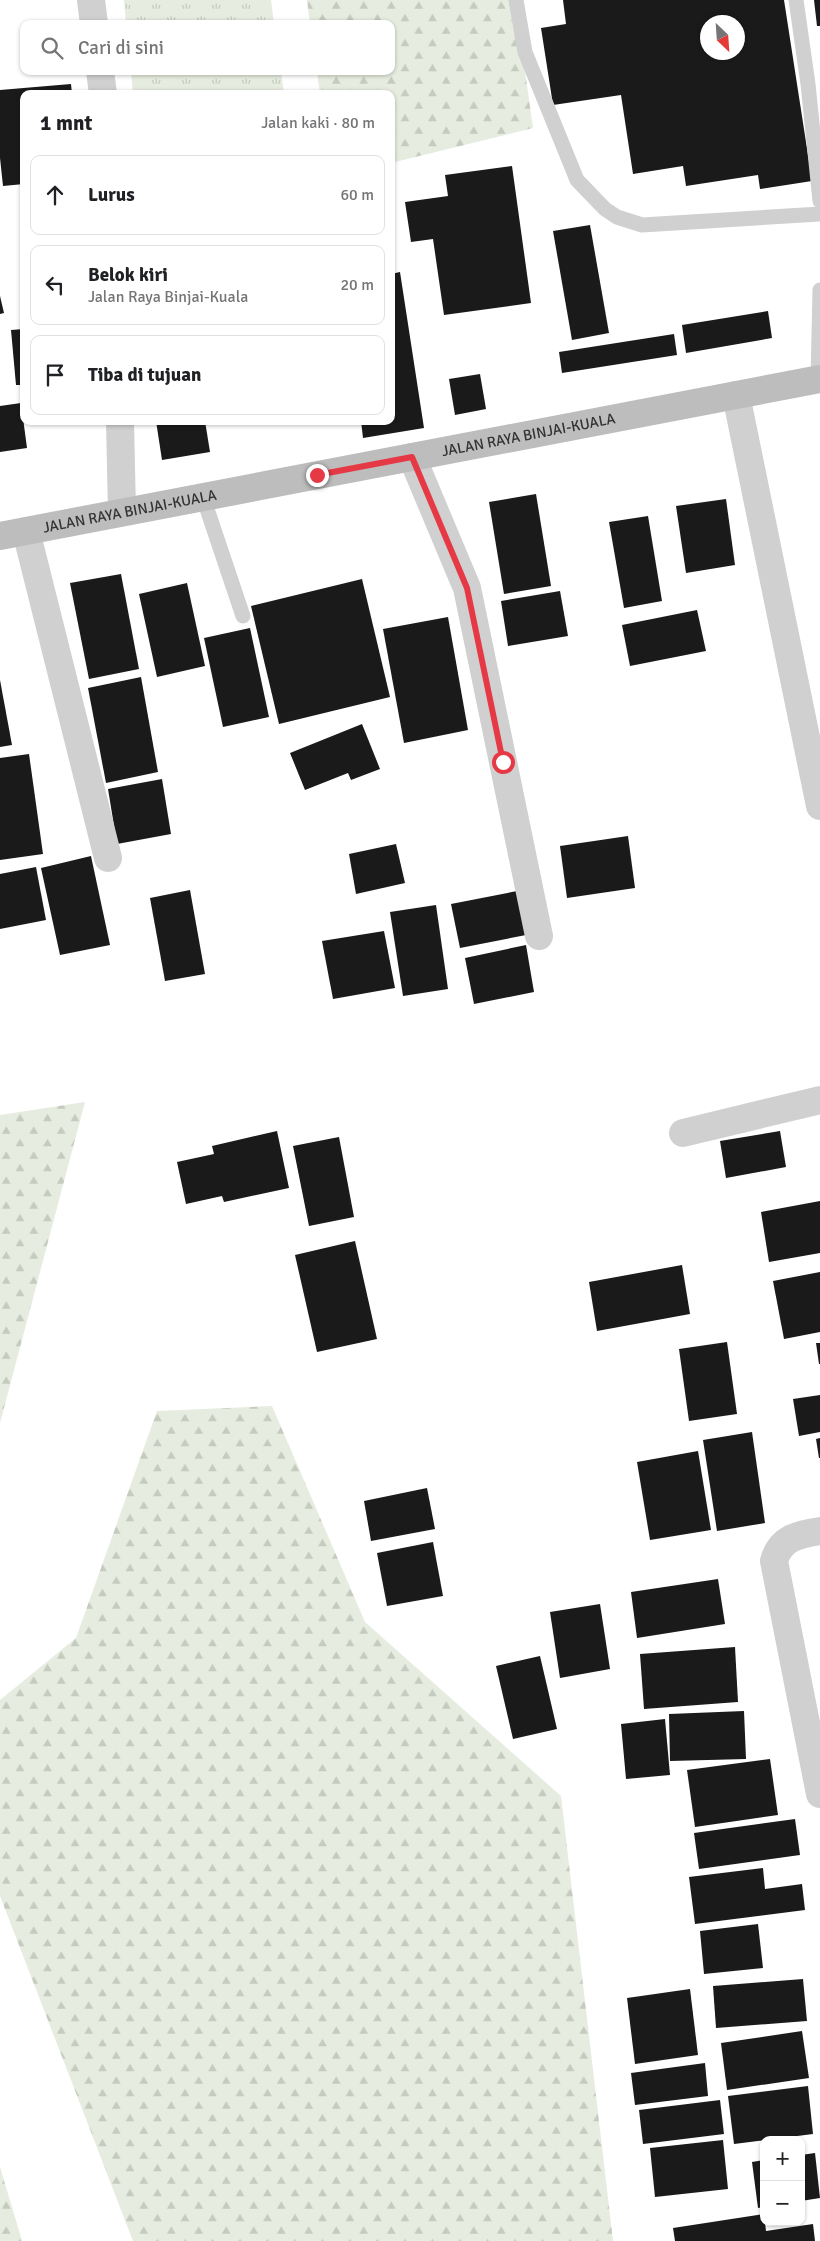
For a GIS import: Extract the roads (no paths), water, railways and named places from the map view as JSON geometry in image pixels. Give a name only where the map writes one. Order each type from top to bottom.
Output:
[{"type":"main road","name":"JALAN RAYA BINJAI-KUALA","points":[[0,536],[819,379]]},
{"type":"street","points":[[91,0],[94,20]]},
{"type":"street","points":[[101,75],[102,90]]},
{"type":"street","points":[[736,395],[820,806]]},
{"type":"street","points":[[120,425],[122,512]]},
{"type":"street","points":[[412,457],[467,588],[539,936]]},
{"type":"street","points":[[26,530],[108,858]]},
{"type":"street","points":[[683,1133],[820,1100]]},
{"type":"street","points":[[820,1531],[796,1535],[781,1545],[776,1551],[774,1561],[820,1794]]},
{"type":"lane","points":[[516,0],[525,52],[578,180],[605,209],[618,217],[642,225],[820,214]]},
{"type":"lane","points":[[796,0],[808,84],[820,201]]},
{"type":"lane","points":[[819,379],[820,290]]},
{"type":"lane","points":[[203,497],[243,616]]}]
